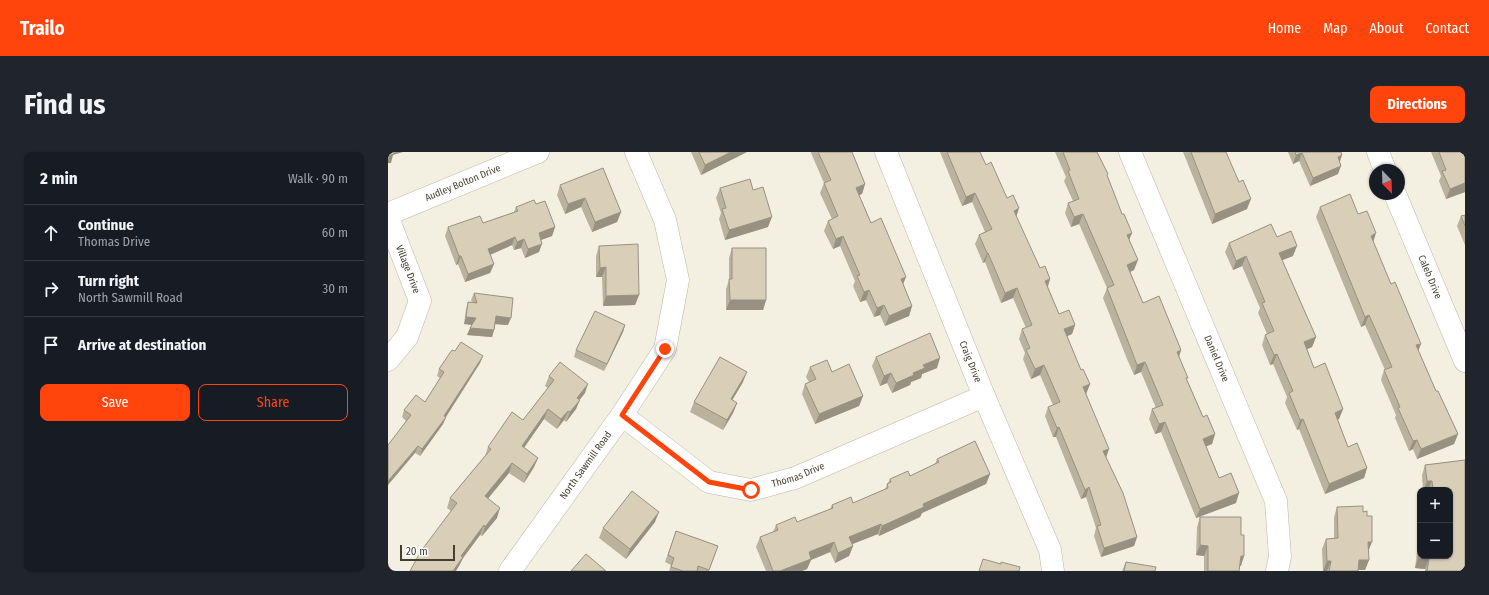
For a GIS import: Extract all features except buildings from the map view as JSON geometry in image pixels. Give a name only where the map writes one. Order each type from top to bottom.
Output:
[{"type":"street","name":"Audley Bolton Drive","points":[[388,214],[538,152]]},
{"type":"street","name":"North Sawmill Road","points":[[510,571],[622,415],[665,349],[678,280],[665,220],[636,152]]},
{"type":"street","name":"Craig Drive","points":[[886,152],[984,396],[1050,550],[1053,571]]},
{"type":"street","name":"Daniel Drive","points":[[1130,152],[1276,502],[1280,557],[1277,571]]},
{"type":"street","points":[[1378,152],[1383,164]]},
{"type":"street","name":"Caleb Drive","points":[[1398,200],[1465,360]]},
{"type":"street","name":"Village Drive","points":[[388,218],[420,301],[407,337],[388,360]]},
{"type":"street","name":"Thomas Drive","points":[[622,415],[709,482],[751,490],[795,478],[984,396]]},
{"type":"route","points":[[665,349],[622,415],[709,482],[751,490]]}]
